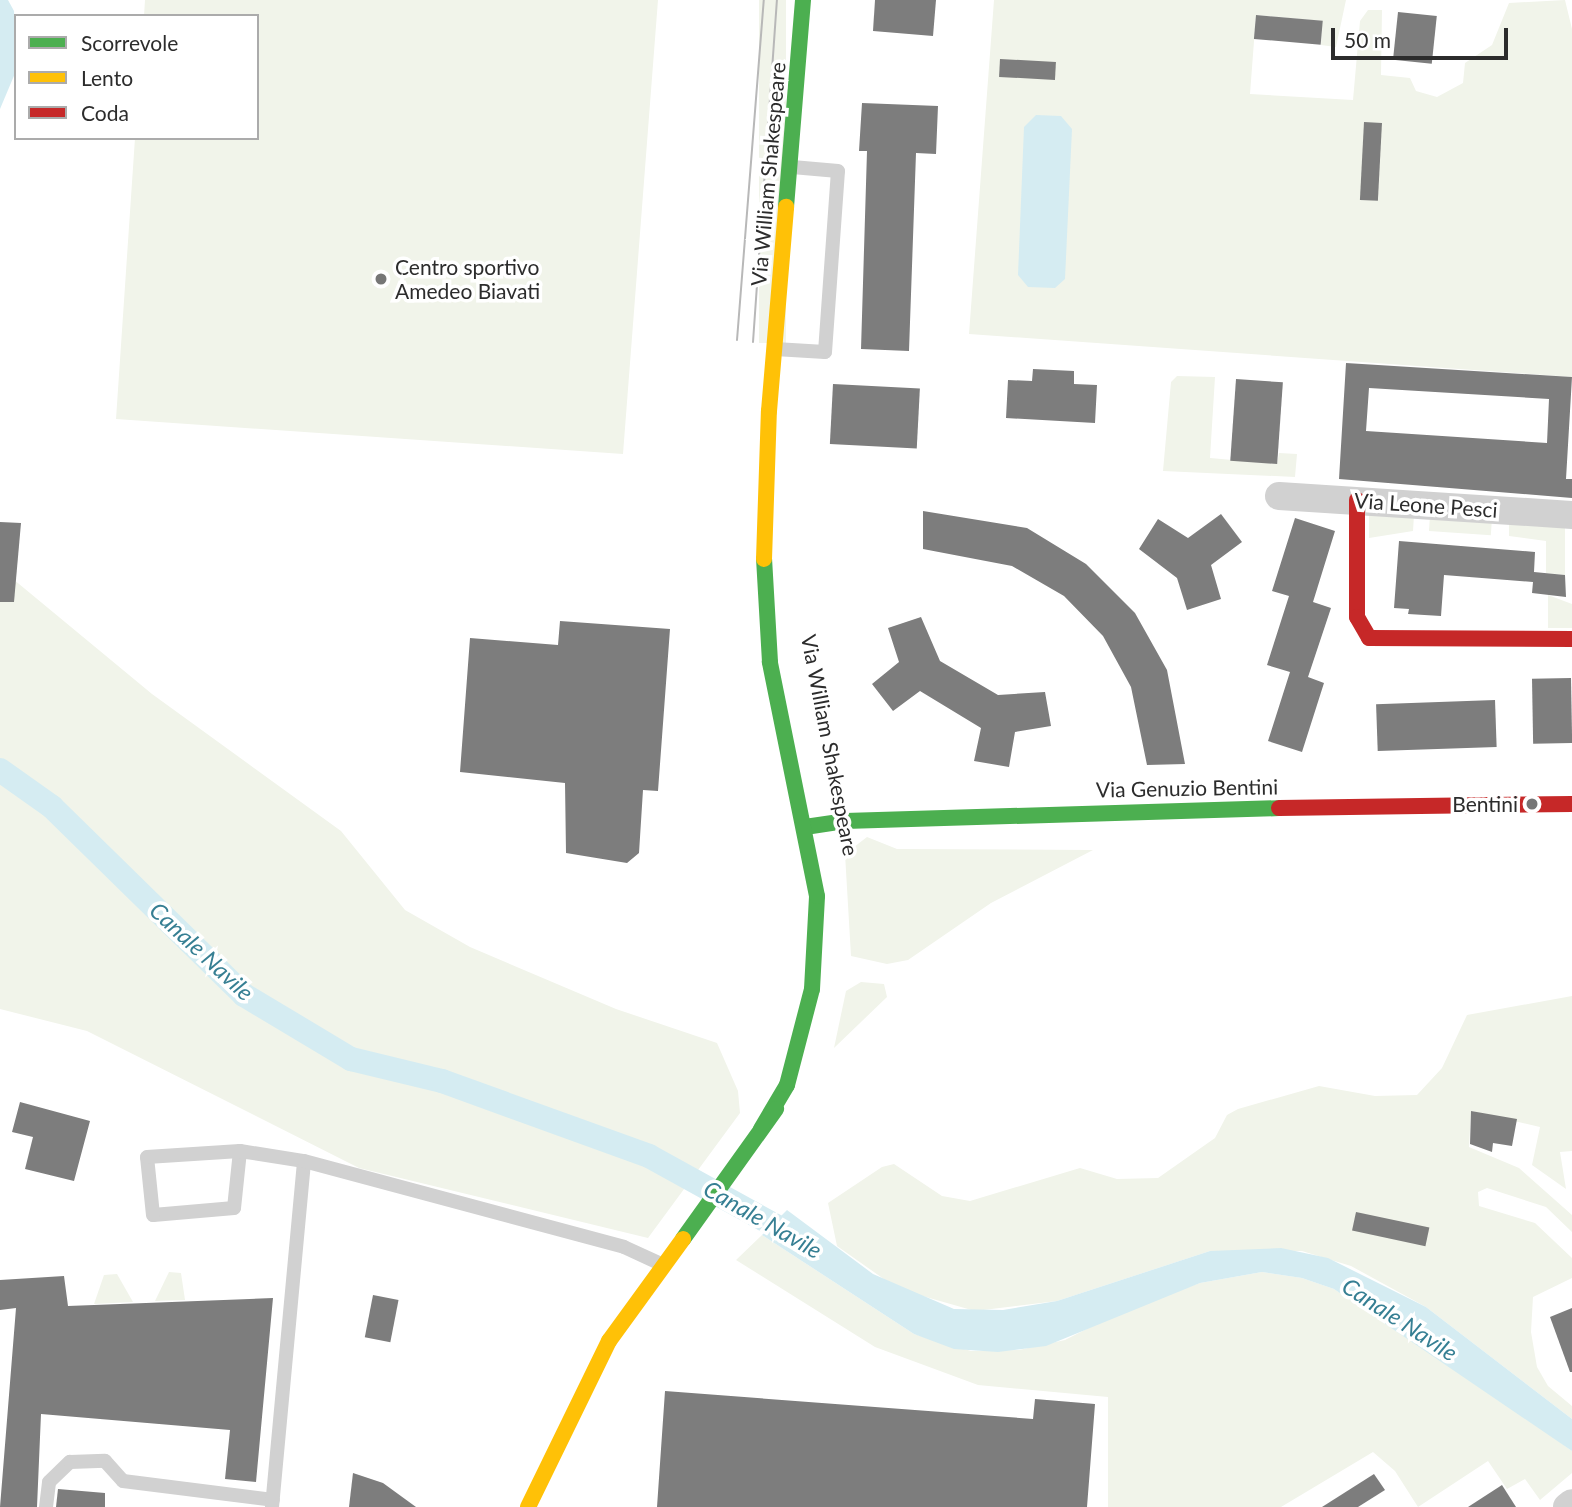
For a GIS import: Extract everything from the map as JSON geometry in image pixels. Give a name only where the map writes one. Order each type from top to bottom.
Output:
[{"type":"main road","name":"Via William Shakespeare","points":[[761,1129],[787,1085],[812,989],[817,896],[770,662],[765,519],[774,349],[803,0]]},
{"type":"main road","points":[[1357,500],[1357,617],[1369,638],[1572,639]]},
{"type":"main road","name":"Via William Shakespeare","points":[[765,519],[787,633]]},
{"type":"main road","name":"Via William Shakespeare","points":[[820,801],[829,848]]},
{"type":"main road","name":"Via Genuzio Bentini","points":[[805,827],[826,822],[1214,808],[1572,804]]},
{"type":"main road","name":"Via William Shakespeare","points":[[834,886],[835,912]]},
{"type":"main road","name":"Via William Shakespeare","points":[[665,1259],[812,1058]]},
{"type":"main road","points":[[528,1507],[609,1341],[665,1259]]},
{"type":"street","name":"Via Leone Pesci","points":[[1279,495],[1572,515]]},
{"type":"street","points":[[1567,1507],[1572,1503]]},
{"type":"lane","points":[[774,349],[825,352],[838,171],[789,167]]},
{"type":"lane","points":[[240,1151],[234,1208],[153,1215],[147,1157],[240,1151],[304,1161],[665,1259]]},
{"type":"lane","points":[[46,1507],[49,1482],[70,1462],[93,1461],[105,1461],[124,1481],[273,1503],[304,1161]]},
{"type":"shaded area","name":"Centro sportivo Amedeo Biavati","points":[[145,0],[658,0],[623,454],[116,419],[135,140],[259,140],[259,14],[144,14]]},
{"type":"shaded area","points":[[759,0],[786,0],[786,343],[759,343]]},
{"type":"shaded area","points":[[994,0],[1346,0],[1336,47],[1321,45],[1322,21],[1256,15],[1250,94],[1353,100],[1360,21],[1368,10],[1382,10],[1381,75],[1410,78],[1416,91],[1437,97],[1463,83],[1465,63],[1492,45],[1509,3],[1565,0],[1572,29],[1572,377],[969,334]]},
{"type":"shaded area","points":[[1177,376],[1215,377],[1210,458],[1277,464],[1279,453],[1297,454],[1295,477],[1163,471],[1171,382]]},
{"type":"shaded area","points":[[1369,512],[1414,515],[1413,531],[1369,538]]},
{"type":"shaded area","points":[[1430,516],[1492,520],[1491,535],[1429,531]]},
{"type":"shaded area","points":[[1509,521],[1565,525],[1565,575],[1546,573],[1546,541],[1509,536]]},
{"type":"shaded area","points":[[0,579],[13,579],[152,694],[341,831],[405,910],[470,947],[616,1009],[717,1043],[738,1091],[740,1113],[648,1238],[359,1168],[87,1031],[0,1009]]},
{"type":"shaded area","points":[[1548,595],[1572,604],[1572,628],[1548,628]]},
{"type":"shaded area","points":[[867,837],[897,849],[1093,850],[991,903],[908,960],[887,964],[851,956],[845,854]]},
{"type":"shaded area","points":[[861,982],[884,984],[887,997],[834,1048],[846,991]]},
{"type":"shaded area","points":[[1572,996],[1572,1151],[1560,1152],[1566,1189],[1532,1165],[1540,1127],[1471,1111],[1469,1147],[1519,1168],[1572,1215],[1572,1232],[1546,1207],[1487,1188],[1478,1192],[1479,1206],[1535,1223],[1572,1258],[1572,1278],[1533,1297],[1531,1332],[1537,1367],[1548,1386],[1572,1406],[1572,1419],[1426,1307],[1351,1266],[1302,1251],[1210,1251],[1057,1301],[975,1311],[898,1289],[837,1246],[828,1203],[882,1167],[894,1164],[942,1196],[970,1201],[1080,1168],[1117,1179],[1158,1178],[1215,1138],[1227,1115],[1238,1109],[1319,1086],[1375,1096],[1417,1095],[1442,1068],[1467,1015]]},
{"type":"shaded area","points":[[762,1235],[914,1334],[971,1351],[1019,1350],[1065,1340],[1124,1310],[1200,1283],[1262,1272],[1302,1278],[1334,1289],[1493,1394],[1572,1451],[1572,1473],[1540,1500],[1525,1479],[1507,1489],[1488,1461],[1418,1507],[1395,1471],[1373,1452],[1281,1507],[1108,1507],[1108,1397],[978,1385],[875,1347],[736,1260]]},
{"type":"shaded area","points":[[169,1272],[181,1273],[185,1300],[155,1301]]},
{"type":"shaded area","points":[[117,1274],[133,1302],[94,1304],[104,1275]]},
{"type":"water","points":[[0,0],[8,0],[14,11],[14,76],[0,109]]},
{"type":"water","points":[[1036,115],[1061,116],[1072,129],[1065,279],[1055,288],[1028,287],[1018,275],[1024,127]]},
{"type":"water","points":[[787,1210],[873,1274],[954,1309],[1003,1310],[1057,1301],[1210,1251],[1281,1248],[1328,1258],[1426,1307],[1572,1419],[1572,1451],[1334,1289],[1302,1278],[1262,1272],[1200,1283],[1046,1346],[998,1352],[954,1349],[914,1334],[762,1235]]},
{"type":"building","points":[[875,0],[936,0],[933,36],[873,31]]},
{"type":"building","points":[[1398,12],[1437,16],[1432,64],[1393,60]]},
{"type":"building","points":[[1256,15],[1323,21],[1321,45],[1254,39]]},
{"type":"building","points":[[1000,59],[1056,62],[1055,80],[999,77]]},
{"type":"building","points":[[862,103],[938,106],[936,154],[916,153],[909,351],[861,349],[867,151],[859,151]]},
{"type":"building","points":[[1364,122],[1382,123],[1378,201],[1360,200]]},
{"type":"building","points":[[1346,363],[1572,377],[1566,479],[1572,479],[1572,498],[1339,479]],"holes":[[[1369,388],[1549,399],[1547,443],[1366,431]]]},
{"type":"building","points":[[1033,369],[1074,371],[1074,384],[1097,385],[1095,423],[1006,418],[1008,380],[1032,381]]},
{"type":"building","points":[[1236,379],[1283,382],[1277,464],[1230,461]]},
{"type":"building","points":[[833,384],[920,389],[917,448],[830,444]]},
{"type":"building","points":[[923,511],[1027,528],[1086,564],[1135,613],[1167,670],[1185,764],[1147,765],[1131,687],[1103,636],[1064,596],[1012,566],[923,549]]},
{"type":"building","points":[[1221,514],[1242,542],[1211,565],[1221,599],[1187,610],[1177,578],[1139,549],[1158,519],[1188,538]]},
{"type":"building","points":[[1295,518],[1335,531],[1313,602],[1331,608],[1308,677],[1324,683],[1302,752],[1268,741],[1290,672],[1267,665],[1289,596],[1272,591]]},
{"type":"building","points":[[0,522],[21,523],[14,602],[0,602]]},
{"type":"building","points":[[1399,541],[1535,552],[1534,572],[1565,575],[1566,597],[1532,593],[1533,582],[1444,575],[1441,616],[1408,614],[1409,609],[1394,608]]},
{"type":"building","points":[[921,617],[940,661],[998,695],[1045,692],[1051,726],[1015,732],[1009,767],[974,761],[981,728],[920,691],[893,711],[872,684],[899,662],[888,628]]},
{"type":"building","points":[[560,621],[670,629],[658,791],[643,790],[639,853],[627,863],[566,853],[565,783],[460,772],[470,638],[558,645]]},
{"type":"building","points":[[1571,678],[1572,743],[1533,744],[1532,679]]},
{"type":"building","points":[[1495,700],[1497,747],[1378,751],[1376,704]]},
{"type":"building","points":[[20,1102],[90,1121],[74,1181],[25,1169],[33,1137],[12,1132]]},
{"type":"building","points":[[1471,1111],[1517,1119],[1512,1146],[1493,1143],[1492,1152],[1470,1144]]},
{"type":"building","points":[[1356,1212],[1429,1228],[1425,1246],[1352,1231]]},
{"type":"building","points":[[64,1276],[68,1306],[273,1298],[256,1482],[225,1479],[230,1430],[41,1414],[37,1507],[0,1507],[16,1308],[0,1310],[0,1280]]},
{"type":"building","points":[[373,1295],[399,1300],[390,1342],[365,1337]]},
{"type":"building","points":[[1572,1308],[1572,1372],[1570,1372],[1550,1317]]},
{"type":"building","points":[[665,1391],[1033,1419],[1035,1399],[1095,1404],[1087,1507],[657,1507]]},
{"type":"building","points":[[353,1473],[383,1483],[416,1507],[349,1507]]},
{"type":"building","points":[[1374,1474],[1385,1490],[1358,1507],[1322,1507]]},
{"type":"building","points":[[1502,1485],[1516,1507],[1468,1507]]},
{"type":"building","points":[[58,1489],[105,1493],[105,1507],[56,1507]]},
{"type":"waterway","name":"Canale Navile","points":[[0,770],[52,807],[244,995],[351,1059],[442,1081],[649,1156],[801,1240]]},
{"type":"tram line","points":[[737,340],[764,0]]},
{"type":"tram line","points":[[753,342],[777,0]]},
{"type":"traffic: fast","points":[[786,207],[803,0]]},
{"type":"traffic: fast","points":[[761,1129],[787,1085],[812,989],[817,896],[770,662],[764,559]]},
{"type":"traffic: fast","points":[[805,827],[845,821],[1279,808]]},
{"type":"traffic: fast","points":[[683,1239],[776,1109]]},
{"type":"traffic: slow","points":[[764,559],[769,411],[786,207]]},
{"type":"traffic: slow","points":[[528,1507],[609,1341],[683,1239]]},
{"type":"traffic: jam","points":[[1357,500],[1357,617],[1369,638],[1572,639]]},
{"type":"traffic: jam","points":[[1279,808],[1572,804]]},
{"type":"place","name":"Centro sportivo Amedeo Biavati","points":[[381,279]]},
{"type":"place","name":"Bentini","points":[[1532,804]]}]
